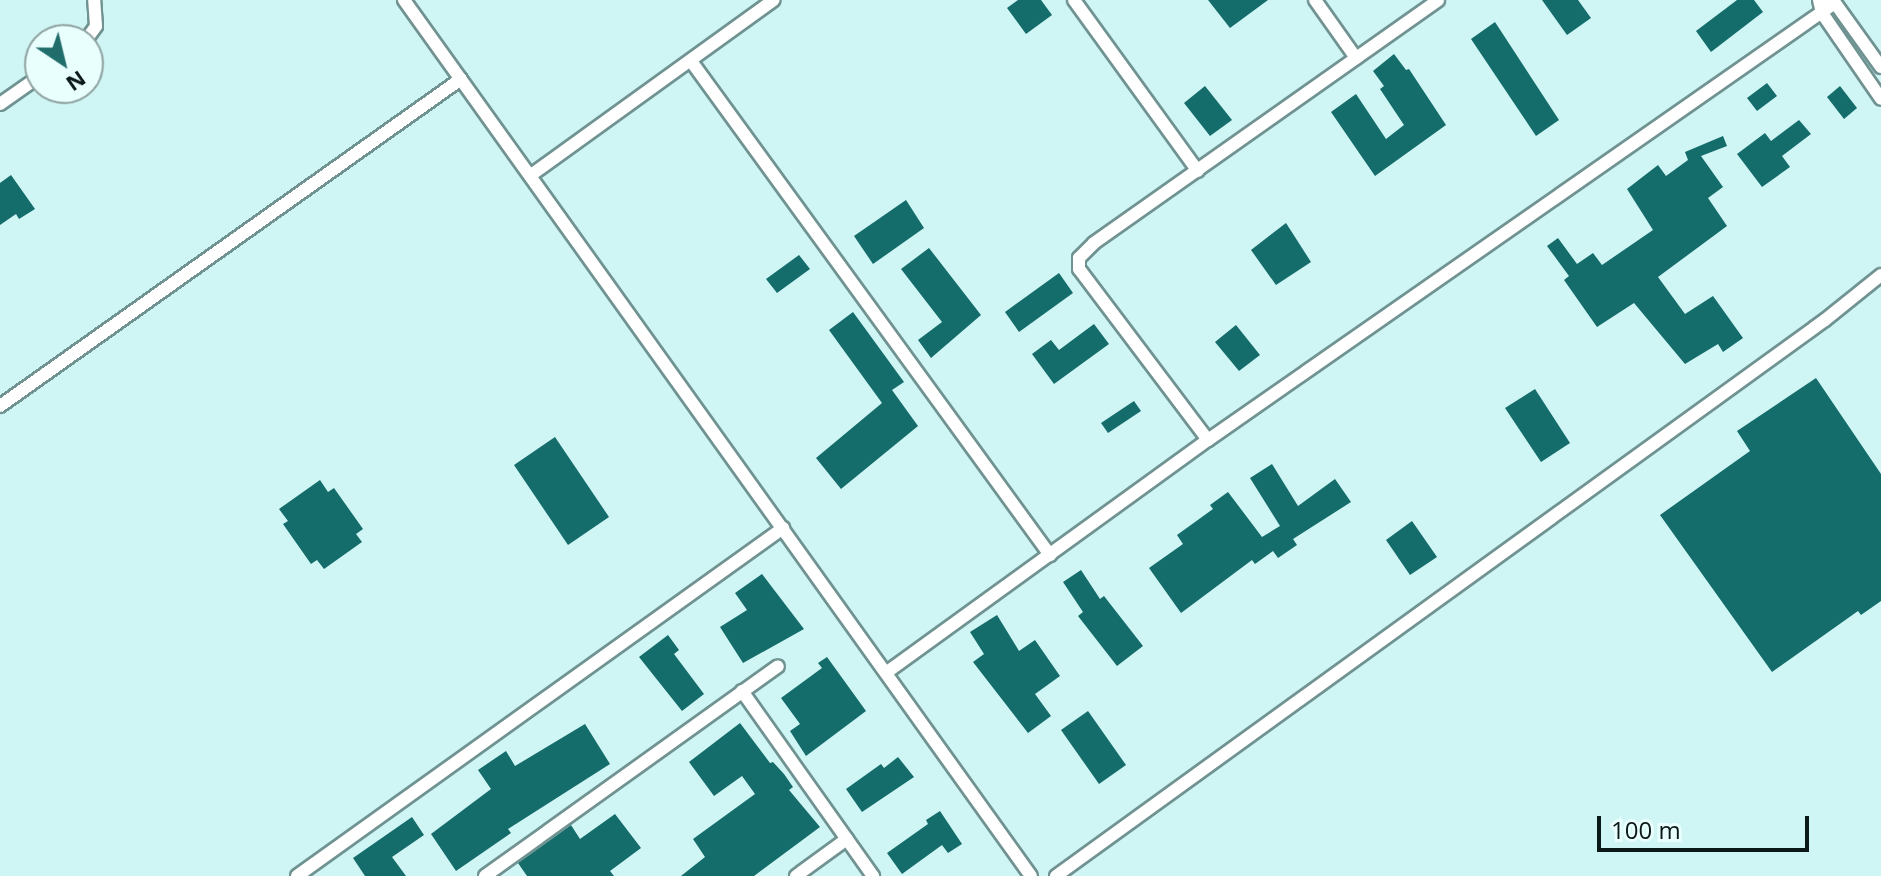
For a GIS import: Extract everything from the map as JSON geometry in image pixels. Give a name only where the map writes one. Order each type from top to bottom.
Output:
[{"type":"street","points":[[94,0],[96,24]]},
{"type":"street","points":[[404,0],[1031,876]]},
{"type":"street","points":[[531,175],[774,0]]},
{"type":"street","points":[[1074,0],[1198,171]]},
{"type":"street","points":[[1315,0],[1356,58]]},
{"type":"street","points":[[1208,440],[1079,269],[1079,258],[1087,249],[1438,0]]},
{"type":"street","points":[[1826,4],[1881,67]]},
{"type":"street","points":[[1826,4],[1881,99]]},
{"type":"street","points":[[887,672],[1208,440],[1826,4]]},
{"type":"street","points":[[691,61],[1050,555]]},
{"type":"street","points":[[0,406],[461,79]]},
{"type":"street","points":[[0,104],[24,87]]},
{"type":"street","points":[[1056,876],[1812,330],[1881,275]]},
{"type":"street","points":[[297,876],[783,528]]},
{"type":"street","points":[[485,876],[778,666]]},
{"type":"street","points":[[742,691],[873,876]]},
{"type":"street","points":[[796,876],[847,839]]},
{"type":"building","points":[[1018,0],[1041,0],[1052,15],[1026,34],[1007,8]]},
{"type":"building","points":[[1208,0],[1268,0],[1230,28]]},
{"type":"building","points":[[1542,0],[1578,0],[1591,18],[1567,35]]},
{"type":"building","points":[[1737,0],[1754,0],[1763,12],[1711,52],[1696,31]]},
{"type":"building","points":[[1495,22],[1559,120],[1536,136],[1471,39]]},
{"type":"building","points":[[1394,54],[1406,70],[1409,69],[1446,125],[1375,176],[1331,112],[1356,94],[1386,139],[1404,125],[1380,89],[1384,86],[1373,71]]},
{"type":"building","points":[[1767,83],[1777,96],[1757,111],[1747,98]]},
{"type":"building","points":[[1205,86],[1232,120],[1210,136],[1184,103]]},
{"type":"building","points":[[1840,86],[1857,108],[1844,119],[1827,97]]},
{"type":"building","points":[[1799,120],[1811,134],[1782,156],[1790,167],[1762,187],[1737,154],[1765,133],[1771,141]]},
{"type":"building","points":[[1723,136],[1727,146],[1701,156],[1723,187],[1708,198],[1727,226],[1658,277],[1685,314],[1713,296],[1743,338],[1723,352],[1718,344],[1685,364],[1634,303],[1597,327],[1564,280],[1569,276],[1547,246],[1558,238],[1577,264],[1593,253],[1602,265],[1653,230],[1627,189],[1658,165],[1666,176],[1688,160],[1685,152]]},
{"type":"building","points":[[11,175],[35,209],[19,219],[16,214],[0,225],[0,183]]},
{"type":"building","points":[[906,200],[924,228],[873,264],[854,236]]},
{"type":"building","points":[[1286,223],[1311,262],[1276,285],[1251,250]]},
{"type":"building","points":[[929,248],[981,315],[931,358],[918,340],[942,322],[901,269]]},
{"type":"building","points":[[799,255],[810,269],[777,293],[766,279]]},
{"type":"building","points":[[1059,273],[1073,293],[1019,332],[1005,312]]},
{"type":"building","points":[[853,312],[904,382],[892,390],[918,426],[841,489],[816,458],[882,403],[829,330]]},
{"type":"building","points":[[1094,324],[1109,344],[1054,384],[1032,354],[1051,340],[1059,350]]},
{"type":"building","points":[[1236,325],[1260,355],[1239,371],[1215,342]]},
{"type":"building","points":[[1816,378],[1881,474],[1881,601],[1861,615],[1858,611],[1772,672],[1660,515],[1750,451],[1737,431]]},
{"type":"building","points":[[1535,389],[1570,443],[1541,462],[1505,408]]},
{"type":"building","points":[[1134,401],[1141,411],[1108,433],[1101,423]]},
{"type":"building","points":[[555,437],[609,517],[568,545],[514,465]]},
{"type":"building","points":[[1272,464],[1298,506],[1335,479],[1351,502],[1293,539],[1297,545],[1278,558],[1273,551],[1255,564],[1252,560],[1181,613],[1149,568],[1183,544],[1177,535],[1213,509],[1210,505],[1228,492],[1262,537],[1280,526],[1250,478]]},
{"type":"building","points":[[320,480],[328,492],[334,488],[363,529],[356,534],[362,542],[324,569],[317,560],[311,564],[283,524],[288,521],[279,509]]},
{"type":"building","points":[[1412,521],[1437,557],[1410,575],[1386,540]]},
{"type":"building","points":[[1081,570],[1100,599],[1104,596],[1143,646],[1117,666],[1078,616],[1083,612],[1063,582]]},
{"type":"building","points":[[762,574],[804,629],[743,663],[720,627],[747,610],[735,593]]},
{"type":"building","points":[[997,615],[1019,651],[1035,640],[1060,676],[1035,694],[1051,716],[1028,733],[973,662],[984,654],[970,632]]},
{"type":"building","points":[[668,635],[679,650],[674,654],[704,694],[682,711],[639,657]]},
{"type":"building","points":[[827,657],[866,711],[806,756],[790,731],[800,724],[781,698],[822,668],[818,663]]},
{"type":"building","points":[[1088,711],[1126,765],[1099,784],[1061,730]]},
{"type":"building","points":[[740,723],[770,763],[773,762],[784,774],[793,787],[789,790],[820,827],[754,876],[681,876],[705,857],[693,839],[755,794],[742,776],[714,796],[689,762]]},
{"type":"building","points":[[585,724],[610,764],[508,829],[511,833],[456,871],[431,834],[491,789],[478,770],[506,751],[515,766]]},
{"type":"building","points":[[898,757],[914,777],[862,812],[846,789],[881,764],[884,768]]},
{"type":"building","points":[[940,811],[962,844],[948,853],[942,845],[902,874],[887,853],[928,824],[926,820]]},
{"type":"building","points":[[615,814],[641,848],[610,871],[614,876],[527,876],[518,863],[571,825],[580,839]]},
{"type":"building","points":[[412,817],[424,835],[392,857],[406,876],[365,876],[353,858]]}]
